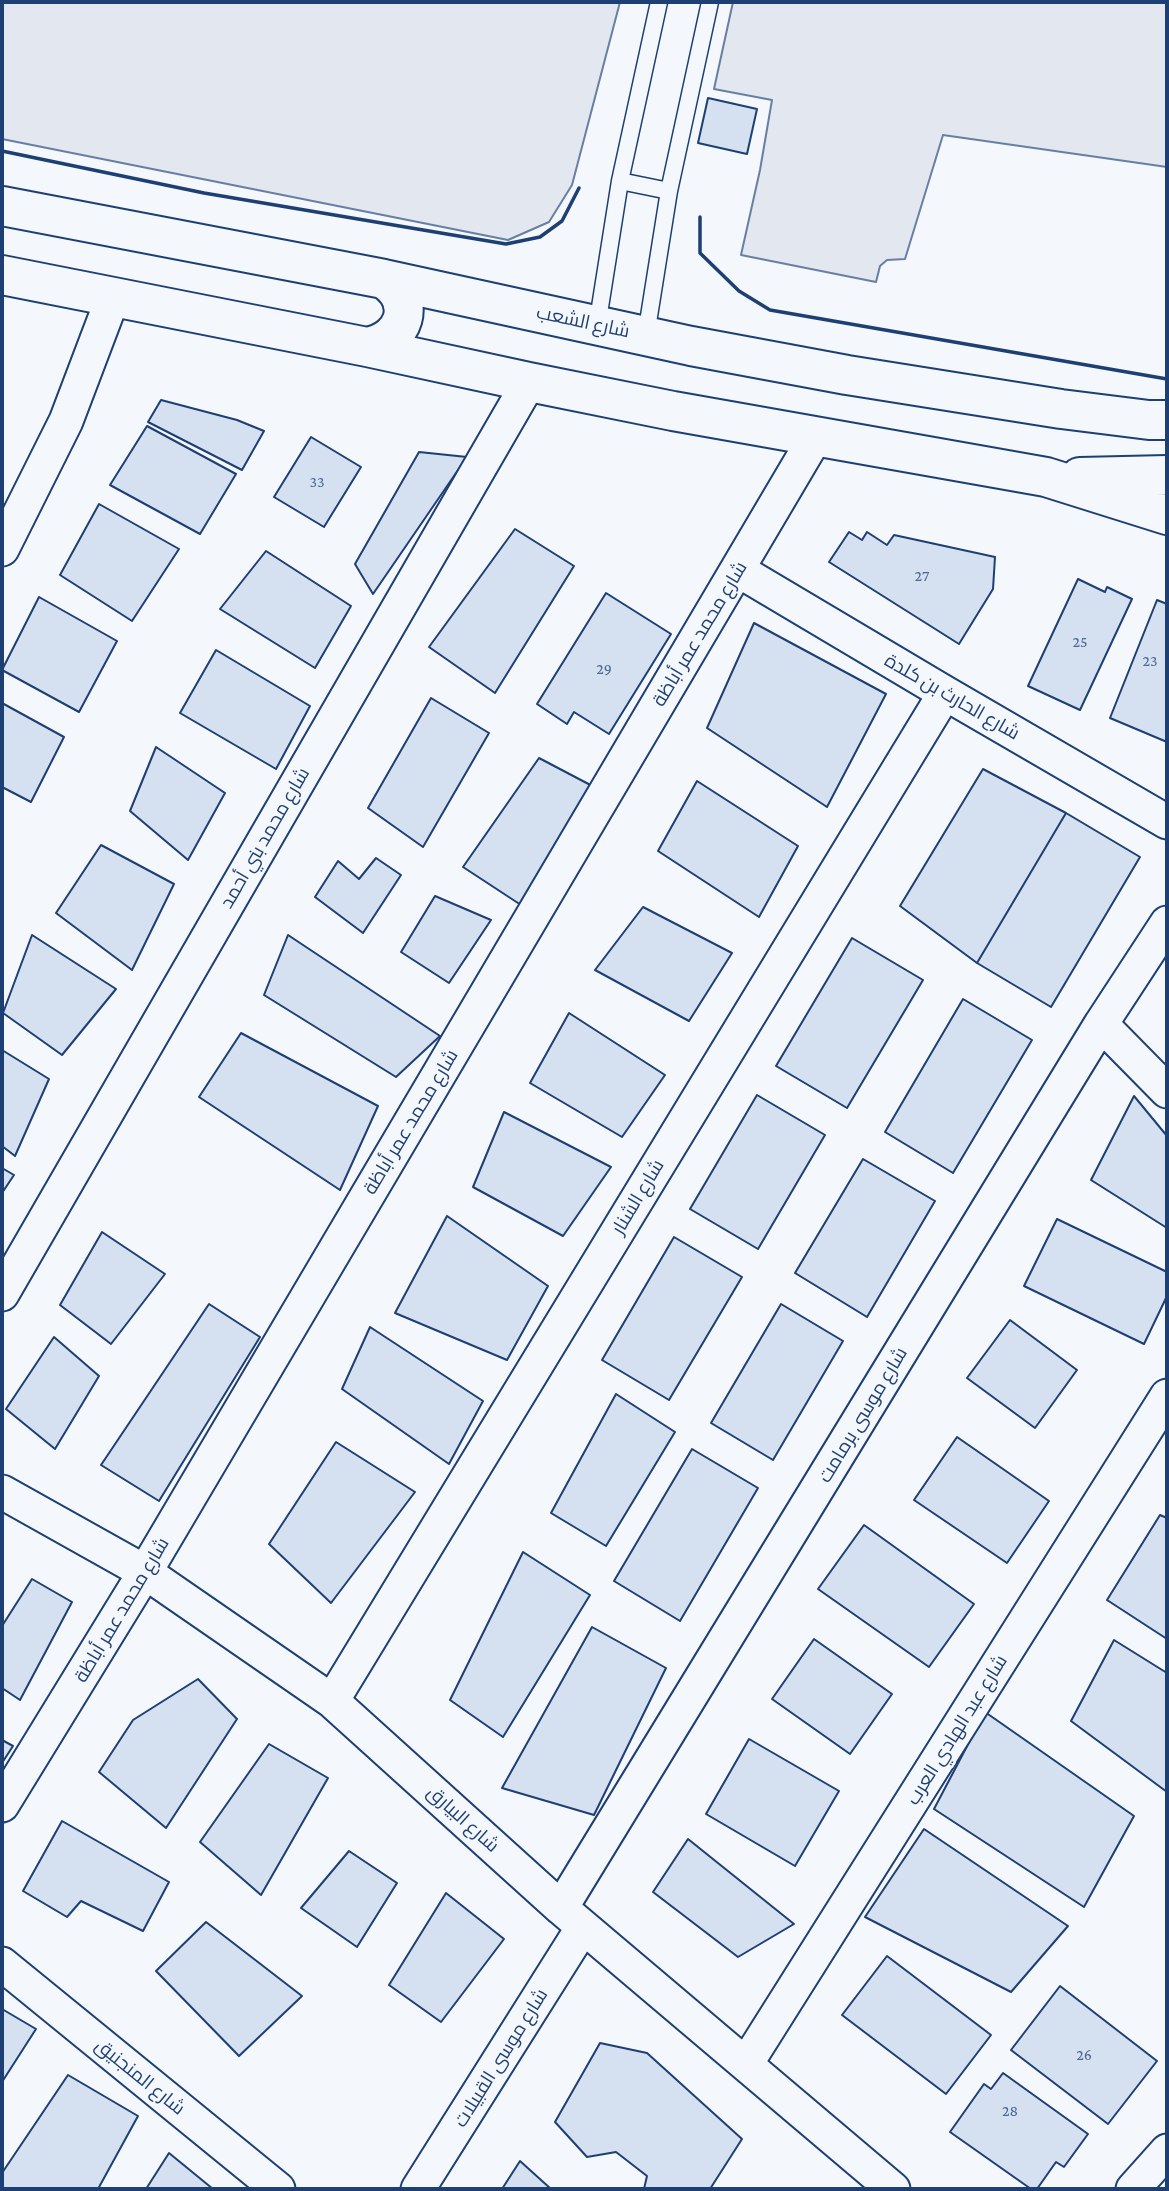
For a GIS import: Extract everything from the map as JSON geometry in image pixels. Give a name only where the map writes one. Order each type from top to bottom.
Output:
[{"type":"street","name":"شارع الشعب","points":[[2,206],[384,279],[691,346],[847,375],[1061,409],[1149,421],[1167,420]]},
{"type":"street","points":[[2,275],[367,347],[528,382],[1046,477],[1167,515]]},
{"type":"street","points":[[367,347],[390,339],[403,320],[401,296],[394,286],[384,279]]},
{"type":"street","points":[[2,549],[66,421],[113,297]]},
{"type":"street","name":"شارع محمد بني أحمد","points":[[2,1294],[528,382]]},
{"type":"street","name":"شارع محمد عمر أباظة","points":[[2,1805],[145,1572],[816,436]]},
{"type":"street","points":[[1046,477],[1167,475]]},
{"type":"street","name":"شارع الحارث بن كلدة","points":[[738,570],[1167,822]]},
{"type":"street","name":"شارع الشنار","points":[[332,1701],[945,694]]},
{"type":"street","name":"شارع موسى برمامت","points":[[572,1918],[1101,1024],[1167,923]]},
{"type":"street","points":[[1101,1024],[1167,1091]]},
{"type":"street","name":"شارع عبد الهادي العرب","points":[[746,2064],[1167,1396]]},
{"type":"street","name":"شارع البيارق","points":[[2,1492],[145,1572],[332,1701],[572,1918],[893,2189]]},
{"type":"street","name":"شارع موسى القبيلات","points":[[418,2189],[572,1918]]},
{"type":"street","name":"شارع المنجنيق","points":[[2,1965],[278,2189]]},
{"type":"street","points":[[1133,2189],[1167,2151]]},
{"type":"lane","points":[[597,326],[620,181],[659,2]]},
{"type":"lane","points":[[646,335],[669,191],[710,2]]},
{"type":"lane","points":[[620,181],[669,191]]},
{"type":"shaded area","points":[[2,2],[620,2],[572,185],[549,222],[508,240],[2,139]]},
{"type":"shaded area","points":[[733,2],[1167,2],[1167,167],[943,135],[905,259],[887,260],[880,266],[876,282],[741,255],[772,100],[714,89]]},
{"type":"building","points":[[708,98],[757,109],[747,154],[698,143]]},
{"type":"building","points":[[161,400],[237,420],[264,431],[242,470],[148,422]]},
{"type":"building","points":[[147,426],[236,474],[200,534],[110,485]]},
{"type":"building","points":[[311,437],[361,467],[324,527],[274,497]]},
{"type":"building","points":[[419,452],[467,457],[373,594],[355,564]]},
{"type":"building","points":[[99,504],[179,549],[132,621],[60,575]]},
{"type":"building","points":[[515,529],[574,566],[495,693],[429,647]]},
{"type":"building","points":[[849,532],[862,540],[867,532],[887,545],[894,535],[995,557],[993,589],[959,644],[829,562]]},
{"type":"building","points":[[266,551],[351,606],[315,668],[220,609]]},
{"type":"building","points":[[1078,579],[1105,592],[1107,587],[1132,599],[1080,710],[1028,686]]},
{"type":"building","points":[[606,593],[671,634],[609,734],[574,712],[567,724],[537,704]]},
{"type":"building","points":[[39,597],[117,641],[79,712],[2,670]]},
{"type":"building","points":[[1157,600],[1167,604],[1167,742],[1110,718]]},
{"type":"building","points":[[754,623],[886,694],[827,807],[707,728]]},
{"type":"building","points":[[216,650],[310,706],[276,769],[180,713]]},
{"type":"building","points":[[431,698],[489,733],[423,847],[368,808]]},
{"type":"building","points":[[2,703],[64,737],[31,802],[2,787]]},
{"type":"building","points":[[156,747],[225,793],[188,860],[130,811]]},
{"type":"building","points":[[539,758],[598,789],[521,905],[463,867]]},
{"type":"building","points":[[983,769],[1066,813],[977,963],[900,906]]},
{"type":"building","points":[[697,781],[798,846],[759,917],[658,851]]},
{"type":"building","points":[[1066,813],[1140,857],[1051,1007],[977,963]]},
{"type":"building","points":[[101,845],[174,884],[132,970],[56,913]]},
{"type":"building","points":[[376,858],[401,875],[363,933],[315,897],[338,861],[359,879]]},
{"type":"building","points":[[435,896],[491,920],[449,983],[401,952]]},
{"type":"building","points":[[643,907],[732,953],[689,1021],[595,970]]},
{"type":"building","points":[[32,935],[116,989],[62,1055],[3,1013]]},
{"type":"building","points":[[288,935],[440,1036],[396,1077],[264,995]]},
{"type":"building","points":[[852,938],[923,980],[847,1108],[776,1066]]},
{"type":"building","points":[[963,999],[1032,1040],[953,1173],[885,1132]]},
{"type":"building","points":[[569,1013],[665,1075],[622,1137],[530,1083]]},
{"type":"building","points":[[241,1033],[378,1106],[340,1190],[199,1097]]},
{"type":"building","points":[[2,1050],[49,1079],[15,1156],[2,1146]]},
{"type":"building","points":[[757,1095],[825,1135],[758,1249],[690,1209]]},
{"type":"building","points":[[1134,1096],[1167,1136],[1167,1228],[1091,1180]]},
{"type":"building","points":[[504,1112],[611,1167],[563,1236],[473,1187]]},
{"type":"building","points":[[863,1159],[935,1201],[867,1317],[795,1273]]},
{"type":"building","points":[[2,1168],[14,1175],[2,1193]]},
{"type":"building","points":[[447,1216],[548,1286],[507,1360],[395,1313]]},
{"type":"building","points":[[1057,1219],[1167,1272],[1167,1296],[1144,1344],[1024,1286]]},
{"type":"building","points":[[102,1232],[165,1274],[111,1344],[60,1305]]},
{"type":"building","points":[[674,1237],[742,1277],[669,1400],[602,1360]]},
{"type":"building","points":[[209,1304],[260,1337],[159,1501],[101,1465]]},
{"type":"building","points":[[781,1304],[843,1341],[773,1460],[711,1423]]},
{"type":"building","points":[[1010,1320],[1077,1370],[1035,1428],[967,1378]]},
{"type":"building","points":[[370,1327],[483,1401],[449,1464],[342,1389]]},
{"type":"building","points":[[54,1337],[99,1376],[55,1449],[6,1409]]},
{"type":"building","points":[[616,1394],[675,1432],[606,1546],[551,1513]]},
{"type":"building","points":[[957,1437],[1049,1501],[1007,1563],[914,1500]]},
{"type":"building","points":[[336,1442],[415,1492],[331,1603],[269,1544]]},
{"type":"building","points":[[692,1449],[758,1488],[680,1621],[614,1581]]},
{"type":"building","points":[[1160,1515],[1167,1518],[1167,1639],[1107,1600]]},
{"type":"building","points":[[864,1525],[974,1604],[929,1667],[818,1589]]},
{"type":"building","points":[[523,1552],[590,1595],[503,1737],[450,1700]]},
{"type":"building","points":[[32,1579],[72,1602],[20,1700],[2,1688],[2,1626]]},
{"type":"building","points":[[592,1627],[666,1668],[594,1815],[502,1788]]},
{"type":"building","points":[[814,1639],[892,1694],[850,1754],[772,1699]]},
{"type":"building","points":[[1114,1640],[1167,1673],[1167,1792],[1071,1721]]},
{"type":"building","points":[[198,1679],[237,1719],[166,1828],[99,1772],[133,1720]]},
{"type":"building","points":[[985,1712],[1134,1816],[1084,1907],[934,1809]]},
{"type":"building","points":[[749,1739],[839,1791],[795,1866],[706,1814]]},
{"type":"building","points":[[2,1740],[13,1746],[2,1763]]},
{"type":"building","points":[[269,1744],[328,1778],[261,1895],[200,1842]]},
{"type":"building","points":[[62,1821],[169,1882],[143,1931],[81,1901],[67,1917],[23,1891]]},
{"type":"building","points":[[924,1829],[1068,1926],[1011,1992],[865,1917]]},
{"type":"building","points":[[688,1839],[794,1924],[738,1957],[653,1892]]},
{"type":"building","points":[[349,1851],[397,1883],[357,1947],[301,1908]]},
{"type":"building","points":[[446,1893],[504,1939],[441,2022],[389,1985]]},
{"type":"building","points":[[206,1922],[302,1996],[239,2056],[156,1971]]},
{"type":"building","points":[[887,1956],[991,2035],[946,2094],[842,2015]]},
{"type":"building","points":[[1060,1986],[1157,2061],[1108,2124],[1011,2050]]},
{"type":"building","points":[[2,2009],[36,2029],[2,2082]]},
{"type":"building","points":[[600,2043],[647,2053],[742,2139],[710,2189],[644,2189],[647,2176],[616,2152],[587,2157],[555,2122]]},
{"type":"building","points":[[1003,2073],[1088,2134],[1064,2167],[1056,2162],[1037,2189],[1031,2189],[950,2132],[984,2084],[991,2089]]},
{"type":"building","points":[[68,2075],[138,2116],[98,2189],[2,2187],[2,2173]]},
{"type":"building","points":[[169,2153],[213,2189],[146,2189]]},
{"type":"building","points":[[520,2161],[551,2189],[502,2189]]},
{"type":"wall","points":[[2,151],[204,193],[506,244],[540,237],[562,221],[579,188]]},
{"type":"wall","points":[[700,217],[700,253],[739,291],[770,310],[1167,379]]}]
